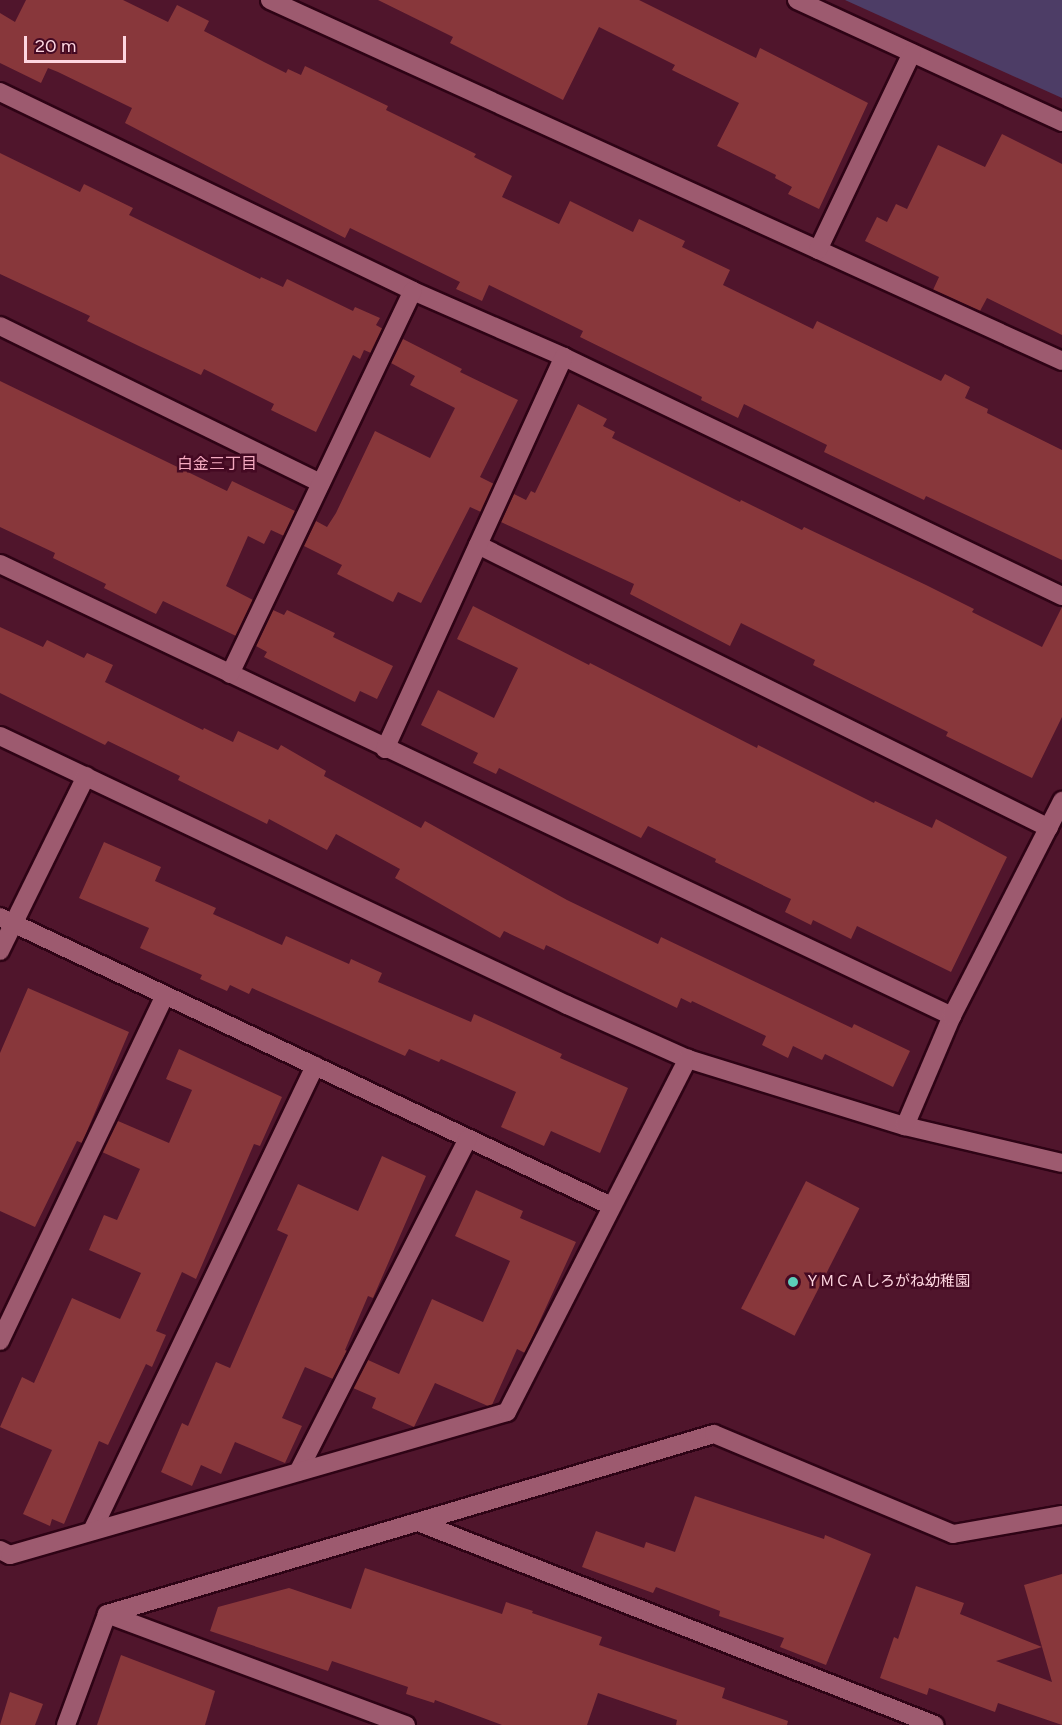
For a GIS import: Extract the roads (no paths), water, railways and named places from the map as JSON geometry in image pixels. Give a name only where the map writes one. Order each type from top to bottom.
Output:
[{"type":"street","points":[[797,0],[1062,122]]},
{"type":"street","points":[[279,2],[1062,361]]},
{"type":"street","points":[[818,250],[912,53]]},
{"type":"street","points":[[0,92],[413,291],[564,357],[1062,596]]},
{"type":"street","points":[[230,674],[413,291]]},
{"type":"street","points":[[0,326],[321,483]]},
{"type":"street","points":[[385,749],[564,357]]},
{"type":"street","points":[[478,545],[1049,828]]},
{"type":"street","points":[[0,564],[385,749],[952,1016]]},
{"type":"street","points":[[0,735],[567,1005],[688,1059],[905,1126],[1062,1163]]},
{"type":"street","points":[[0,951],[7,920],[86,776]]},
{"type":"street","points":[[905,1126],[952,1016],[1062,801]]},
{"type":"street","points":[[7,920],[612,1206]]},
{"type":"street","points":[[0,1341],[165,995]]},
{"type":"street","points":[[0,1550],[10,1555],[507,1412],[688,1059]]},
{"type":"street","points":[[92,1531],[315,1066]]},
{"type":"street","points":[[298,1472],[468,1138]]},
{"type":"street","points":[[107,1614],[714,1434],[953,1534],[1062,1515]]},
{"type":"street","points":[[418,1522],[934,1725]]},
{"type":"street","points":[[66,1725],[107,1614]]},
{"type":"street","points":[[107,1614],[406,1725]]},
{"type":"place","name":"ＹＭＣＡしろがね幼稚園","points":[[793,1282]]},
{"type":"district","name":"白金三丁目","points":[[217,464]]}]
